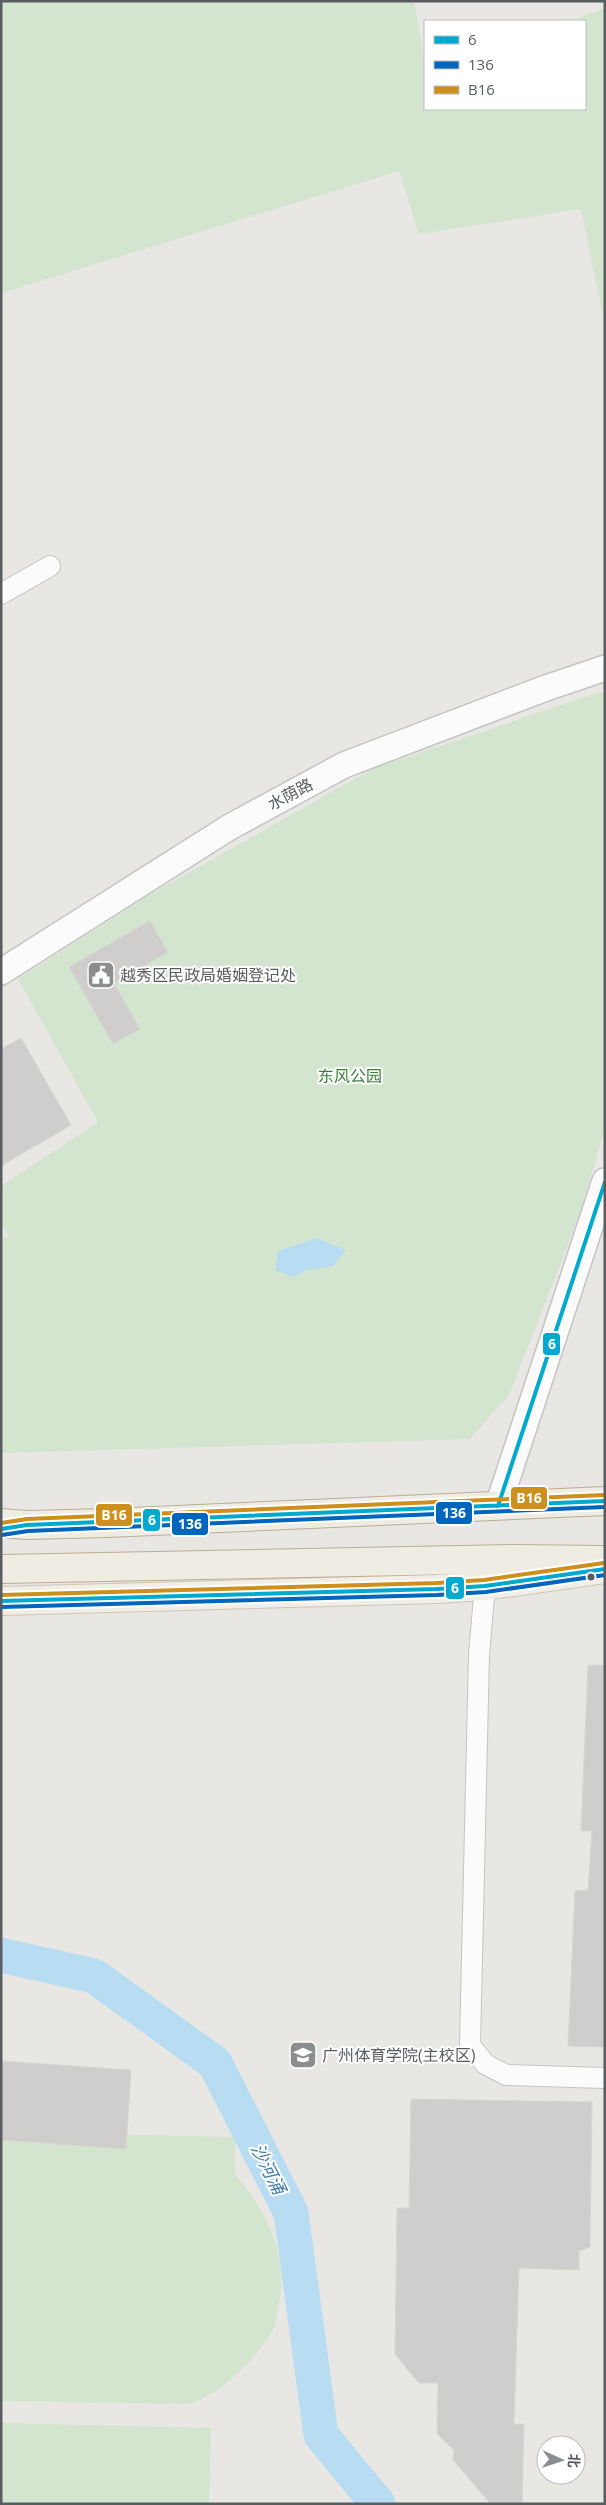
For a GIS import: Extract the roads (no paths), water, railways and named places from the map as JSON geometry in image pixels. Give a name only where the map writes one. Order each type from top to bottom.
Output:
[{"type":"highway","points":[[10,1526],[605,1501]]},
{"type":"highway","points":[[1,1569],[502,1559],[605,1560]]},
{"type":"main road","points":[[1,1601],[485,1586],[605,1570]]},
{"type":"street","points":[[1,594],[50,566]]},
{"type":"street","name":"水荫路","points":[[1,972],[228,828],[344,765],[546,688],[605,668]]},
{"type":"street","points":[[498,1506],[605,1181]]},
{"type":"street","points":[[485,1586],[479,1654],[470,2045],[485,2064],[506,2075],[605,2078]]},
{"type":"water","points":[[316,1238],[346,1250],[333,1266],[306,1270],[293,1277],[275,1270],[278,1251]]},
{"type":"waterway","name":"沙河涌","points":[[1,1955],[94,1976],[215,2063],[291,2213],[321,2435],[378,2504]]},
{"type":"place","name":"越秀区民政局婚姻登记处","points":[[101,975]]},
{"type":"place","name":"广州体育学院(主校区)","points":[[303,2055]]},
{"type":"park label","name":"东风公园","points":[[350,1076]]}]
